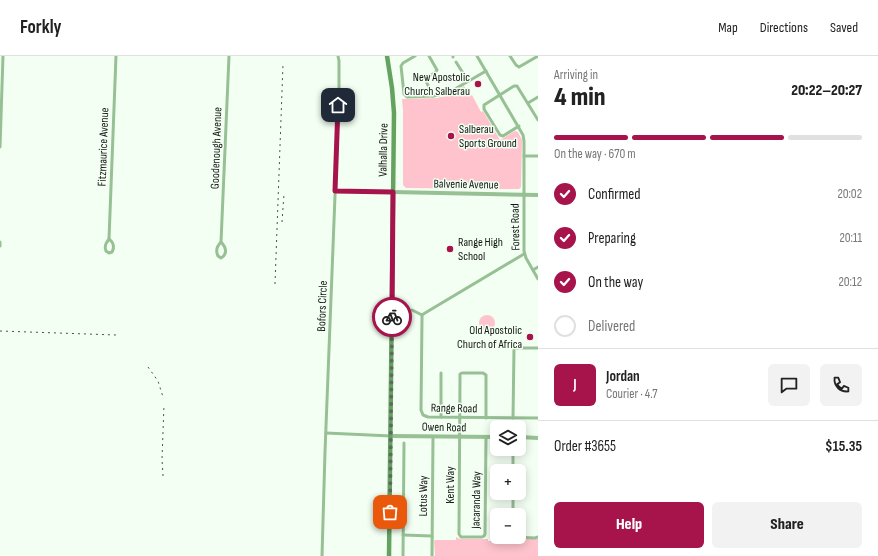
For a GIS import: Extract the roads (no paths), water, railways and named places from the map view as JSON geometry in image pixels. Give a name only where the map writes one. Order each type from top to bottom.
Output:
[{"type":"main road","name":"Valhalla Drive","points":[[386,56],[394,103],[389,556]]},
{"type":"street","points":[[0,147],[3,56]]},
{"type":"street","name":"Fitzmaurice Avenue","points":[[109,239],[116,56]]},
{"type":"street","name":"Goodenough Avenue","points":[[222,242],[229,56]]},
{"type":"street","name":"Bofors Circle","points":[[322,556],[335,191],[338,56]]},
{"type":"street","points":[[407,56],[409,60]]},
{"type":"street","points":[[415,56],[401,66],[405,95],[408,97],[433,96],[450,92],[486,71]]},
{"type":"street","points":[[429,56],[437,70],[426,79],[433,96]]},
{"type":"street","name":"Forest Road","points":[[477,56],[524,137],[523,244],[524,254],[538,279]]},
{"type":"street","points":[[510,56],[519,67],[538,56]]},
{"type":"street","points":[[456,62],[468,81]]},
{"type":"street","points":[[519,126],[502,136],[499,134],[484,107],[486,104],[514,86],[517,86],[538,120]]},
{"type":"street","points":[[528,103],[538,97]]},
{"type":"street","points":[[524,156],[538,156]]},
{"type":"street","points":[[335,191],[393,192]]},
{"type":"street","name":"Balvenie Avenue","points":[[393,192],[538,195]]},
{"type":"street","points":[[222,242],[226,251],[224,256],[221,258],[216,252],[218,246],[222,242]]},
{"type":"street","points":[[412,310],[422,315],[524,254]]},
{"type":"street","points":[[533,270],[538,267]]},
{"type":"street","name":"Range Road","points":[[422,315],[421,412],[423,415],[426,417],[538,418]]},
{"type":"street","points":[[513,418],[514,348],[538,348]]},
{"type":"street","points":[[441,373],[441,417]]},
{"type":"street","name":"Kent Way","points":[[459,534],[460,374],[483,373],[486,375],[486,418]]},
{"type":"street","points":[[326,433],[390,436]]},
{"type":"street","name":"Owen Road","points":[[390,436],[490,437]]},
{"type":"street","name":"Lotus Way","points":[[432,556],[433,437]]},
{"type":"street","name":"Jacaranda Way","points":[[459,534],[461,537],[485,536],[486,437]]},
{"type":"street","points":[[526,437],[538,438]]},
{"type":"street","points":[[403,446],[403,556]]},
{"type":"street","points":[[403,535],[432,536]]},
{"type":"street","points":[[526,538],[535,538],[538,536]]},
{"type":"railway","points":[[275,284],[283,64]]},
{"type":"railway","points":[[282,222],[284,194]]},
{"type":"railway","points":[[0,331],[116,335]]},
{"type":"railway","points":[[148,367],[158,381],[163,397]]},
{"type":"railway","points":[[163,476],[162,459],[164,405]]},
{"type":"place","name":"New Apostolic Church Salberau","points":[[478,84]]},
{"type":"place","name":"Salberau Sports Ground","points":[[451,136]]},
{"type":"place","name":"Range High School","points":[[450,249]]},
{"type":"place","name":"Old Apostolic Church of Africa","points":[[530,337]]}]
